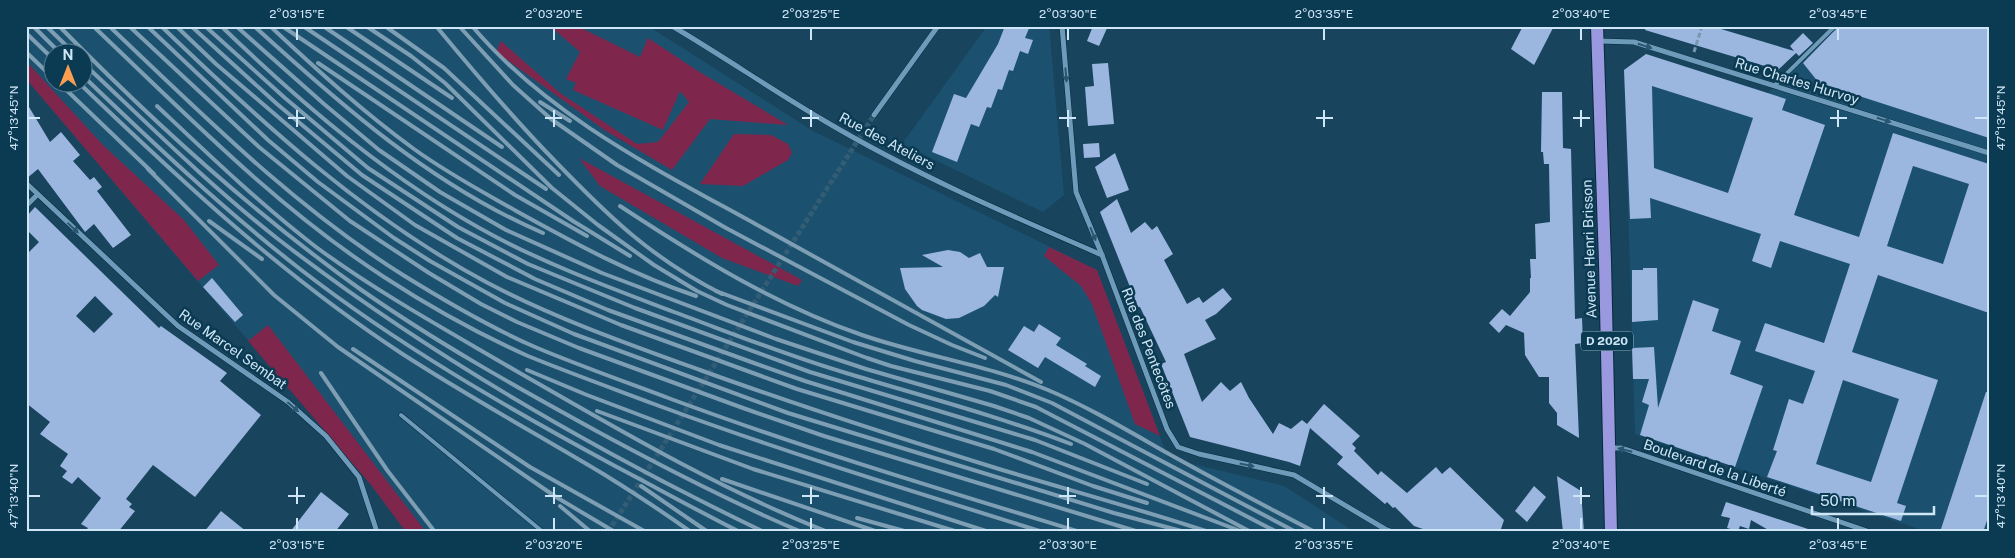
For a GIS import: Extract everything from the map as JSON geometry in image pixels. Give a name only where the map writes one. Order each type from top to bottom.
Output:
[{"type":"main road","name":"Avenue Henri Brisson","points":[[1597,26],[1611,532]]},
{"type":"street","name":"Rue des Ateliers","points":[[672,26],[823,121],[894,159],[993,208],[1102,255]]},
{"type":"street","points":[[874,115],[938,26]]},
{"type":"street","name":"Rue des Pentecôtes","points":[[1062,26],[1076,192],[1102,255],[1167,429],[1178,447],[1199,454],[1294,475],[1393,532]]},
{"type":"street","name":"Rue Charles Hurvoy","points":[[1597,41],[1634,42],[1989,153]]},
{"type":"street","name":"Rue Marcel Sembat","points":[[26,183],[178,326],[288,402],[326,436],[359,477],[377,532]]},
{"type":"street","points":[[26,206],[37,195]]},
{"type":"street","name":"Boulevard de la Liberté","points":[[1609,448],[1622,448],[1870,532]]},
{"type":"lane","points":[[1774,86],[1835,26]]},
{"type":"lane","points":[[401,415],[543,532]]},
{"type":"path","points":[[1692,60],[1702,26]]},
{"type":"shaded area","points":[[26,26],[648,26],[813,131],[1097,270],[1168,458],[1284,486],[1355,532],[406,532],[371,485],[26,79]]},
{"type":"shaded area","points":[[550,26],[577,26],[640,57],[648,38],[698,71],[788,125],[710,119],[672,170],[606,131],[496,52],[501,41],[560,93],[637,144],[658,142],[689,102],[680,91],[663,130],[573,90],[576,83],[566,79],[580,52]]},
{"type":"shaded area","points":[[987,26],[1049,26],[1064,195],[1043,212],[902,144]]},
{"type":"shaded area","points":[[1837,26],[1989,26],[1989,532],[1928,532],[1635,434],[1624,70],[1646,54],[1768,93]]},
{"type":"shaded area","points":[[26,61],[42,78],[42,92],[54,92],[103,145],[184,220],[219,265],[198,281],[26,79]]},
{"type":"shaded area","points":[[734,134],[771,135],[788,144],[792,153],[788,160],[743,186],[700,184]]},
{"type":"shaded area","points":[[579,158],[802,280],[798,286],[722,258],[600,186]]},
{"type":"shaded area","points":[[1049,247],[1097,270],[1160,436],[1135,424],[1092,304],[1081,286],[1044,256]]},
{"type":"shaded area","points":[[268,325],[426,532],[406,532],[371,485],[248,341]]},
{"type":"building","points":[[1005,26],[1030,26],[1025,38],[1033,40],[1028,54],[1020,51],[1013,71],[1009,70],[1002,90],[998,89],[991,108],[987,107],[979,127],[971,124],[957,162],[932,152],[954,94],[966,98],[998,44]]},
{"type":"building","points":[[1093,26],[1108,26],[1099,46],[1087,41]]},
{"type":"building","points":[[1523,26],[1554,26],[1534,65],[1511,49]]},
{"type":"building","points":[[1646,26],[1711,26],[1794,51],[1790,46],[1803,33],[1813,43],[1799,56],[1796,53],[1778,70],[1645,30]]},
{"type":"building","points":[[1839,26],[1989,26],[1989,138],[1819,83],[1803,63]]},
{"type":"building","points":[[1646,54],[1786,99],[1782,110],[1825,125],[1794,215],[1859,237],[1893,133],[1989,164],[1989,313],[1878,275],[1852,352],[1938,380],[1897,503],[1906,506],[1901,521],[1767,477],[1777,451],[1773,450],[1789,399],[1803,404],[1815,371],[1755,351],[1765,323],[1824,343],[1850,264],[1780,241],[1771,268],[1752,261],[1761,234],[1650,198],[1651,218],[1630,219],[1624,70]],"holes":[[[1652,86],[1753,118],[1728,193],[1654,168]],[[1913,166],[1969,184],[1943,264],[1887,246]],[[1843,380],[1899,399],[1871,482],[1816,464]]]},
{"type":"building","points":[[1108,63],[1114,124],[1088,126],[1085,87],[1094,86],[1092,64]]},
{"type":"building","points":[[1542,92],[1562,92],[1563,148],[1571,149],[1575,319],[1582,318],[1583,343],[1575,344],[1579,438],[1557,425],[1557,413],[1549,403],[1549,377],[1539,377],[1525,355],[1524,333],[1506,325],[1499,333],[1489,323],[1502,309],[1510,316],[1530,292],[1530,259],[1536,259],[1535,224],[1550,222],[1549,164],[1544,164],[1543,152],[1541,152]]},
{"type":"building","points":[[26,102],[50,142],[61,132],[80,155],[73,161],[90,180],[94,177],[102,187],[97,191],[131,235],[113,248],[94,224],[85,232],[38,169],[26,179]]},
{"type":"building","points":[[1099,143],[1100,157],[1084,158],[1083,144]]},
{"type":"building","points":[[1115,153],[1129,190],[1107,198],[1095,167]]},
{"type":"building","points":[[1117,199],[1131,233],[1145,222],[1152,230],[1157,226],[1173,254],[1164,260],[1187,304],[1199,297],[1203,303],[1223,288],[1232,299],[1216,314],[1205,320],[1216,339],[1184,354],[1202,402],[1221,382],[1230,391],[1241,382],[1249,398],[1273,434],[1279,423],[1291,429],[1302,420],[1307,424],[1324,404],[1360,436],[1352,444],[1356,448],[1354,451],[1378,475],[1381,471],[1407,493],[1436,467],[1442,474],[1450,467],[1504,520],[1500,532],[1432,532],[1414,526],[1395,507],[1393,508],[1387,502],[1385,504],[1337,464],[1343,457],[1310,428],[1300,466],[1190,437],[1161,364],[1166,362],[1140,307],[1138,307],[1100,212]]},
{"type":"building","points":[[35,207],[159,328],[161,326],[227,373],[220,381],[261,415],[195,497],[153,465],[126,499],[132,504],[129,507],[135,511],[118,532],[85,532],[88,528],[81,524],[101,498],[78,477],[72,484],[62,477],[67,471],[60,466],[68,454],[40,434],[50,422],[26,403],[26,255],[39,242],[26,229],[26,217]],"holes":[[[95,296],[113,314],[94,333],[76,316]]]},
{"type":"building","points":[[948,250],[960,252],[969,258],[980,253],[987,267],[1004,267],[998,297],[995,295],[984,306],[959,318],[946,319],[922,310],[917,306],[905,289],[900,268],[943,267],[922,255]]},
{"type":"building","points":[[1643,268],[1657,268],[1658,320],[1632,322],[1632,270],[1643,270]]},
{"type":"building","points":[[212,278],[243,315],[235,322],[203,287]]},
{"type":"building","points":[[1693,300],[1719,309],[1712,331],[1741,341],[1730,374],[1763,386],[1735,467],[1640,435],[1649,405],[1642,402],[1649,379],[1633,379],[1632,348],[1654,347],[1658,408]]},
{"type":"building","points":[[1039,324],[1061,338],[1056,345],[1087,364],[1085,366],[1101,376],[1095,387],[1045,357],[1038,368],[1008,350],[1024,326],[1034,332]]},
{"type":"building","points":[[1986,392],[1989,392],[1989,515],[1983,532],[1940,532]]},
{"type":"building","points":[[1557,476],[1581,491],[1584,532],[1563,532]]},
{"type":"building","points":[[1534,486],[1546,497],[1527,522],[1515,511]]},
{"type":"building","points":[[321,492],[349,514],[335,532],[290,532]]},
{"type":"building","points":[[1726,502],[1808,529],[1807,532],[1772,532],[1751,520],[1749,529],[1740,526],[1738,531],[1727,528],[1730,518],[1721,516]]},
{"type":"building","points":[[221,511],[247,532],[204,532]]},
{"type":"tunnel","points":[[608,532],[874,115]]},
{"type":"railway","points":[[33,26],[49,42]]},
{"type":"railway","points":[[46,26],[63,42]]},
{"type":"railway","points":[[59,26],[167,131],[242,197],[280,229],[389,309],[479,365],[602,434],[701,486],[802,532]]},
{"type":"railway","points":[[93,26],[197,126],[306,221],[384,277],[473,329],[545,363],[709,424],[851,472],[1043,532]]},
{"type":"railway","points":[[109,26],[250,158],[324,219],[403,275],[484,322],[552,354],[603,374],[773,435],[1080,532]]},
{"type":"railway","points":[[129,26],[259,147],[350,221],[429,273],[481,304],[517,322],[579,348],[743,408],[824,436],[1139,532]]},
{"type":"railway","points":[[147,26],[268,140],[318,182],[394,238],[430,261],[505,303],[574,334],[788,413],[1114,513],[1185,532]]},
{"type":"railway","points":[[161,26],[275,132],[355,197],[397,228],[441,256],[512,295],[565,319],[619,340],[774,396],[999,469],[1209,532]]},
{"type":"railway","points":[[176,26],[216,64],[347,176],[415,225],[507,277],[621,325],[797,389],[994,449],[1093,486],[1147,503]]},
{"type":"railway","points":[[191,26],[277,104],[362,175],[457,238],[535,279],[608,310],[754,363],[805,381],[1032,452],[1243,532]]},
{"type":"railway","points":[[205,26],[285,98],[368,168],[458,227],[528,264],[635,308],[810,372],[1035,440],[1147,484]]},
{"type":"railway","points":[[221,26],[318,114],[386,168],[458,216],[518,248],[606,286],[781,352],[988,415],[1071,444]]},
{"type":"railway","points":[[236,26],[379,150],[440,192],[506,230],[602,273],[776,339],[866,369],[1029,418],[1085,444],[1251,532]]},
{"type":"railway","points":[[254,26],[355,114],[426,168],[503,214],[543,233]]},
{"type":"railway","points":[[270,26],[358,105],[395,135],[439,166],[583,247],[650,279],[696,296]]},
{"type":"railway","points":[[282,26],[573,221],[630,256]]},
{"type":"railway","points":[[303,26],[546,189]]},
{"type":"railway","points":[[323,26],[502,147]]},
{"type":"railway","points":[[345,26],[452,98]]},
{"type":"railway","points":[[366,26],[411,56],[445,83],[552,188],[598,225],[654,265],[697,291],[727,305],[867,358],[891,366],[990,391],[1036,407],[1277,532]]},
{"type":"railway","points":[[385,26],[444,68],[559,175]]},
{"type":"railway","points":[[436,26],[523,127],[612,218],[673,266],[722,294]]},
{"type":"railway","points":[[459,26],[513,85],[551,119],[617,165],[726,228],[909,325],[985,358]]},
{"type":"railway","points":[[472,26],[502,58],[535,88],[570,115],[606,139],[682,184],[1041,382]]},
{"type":"railway","points":[[26,33],[42,48]]},
{"type":"railway","points":[[26,52],[42,67]]},
{"type":"railway","points":[[318,63],[515,195],[587,236]]},
{"type":"railway","points":[[92,71],[178,153],[252,218],[335,282],[393,322],[453,361],[575,434],[700,501],[764,532]]},
{"type":"railway","points":[[92,84],[243,223],[300,269],[375,324],[493,398],[615,466],[740,532]]},
{"type":"railway","points":[[68,92],[154,174]]},
{"type":"railway","points":[[89,92],[233,225],[273,259],[357,323],[451,384],[616,482],[691,532]]},
{"type":"railway","points":[[540,102],[570,121]]},
{"type":"railway","points":[[157,106],[275,214],[316,247],[365,281],[518,372],[670,458],[748,497],[828,532]]},
{"type":"railway","points":[[148,169],[274,295],[338,347],[556,497],[615,532]]},
{"type":"railway","points":[[620,206],[707,261],[798,309],[862,335],[1025,381],[1065,397],[1315,532]]},
{"type":"railway","points":[[209,221],[262,259]]},
{"type":"railway","points":[[716,291],[853,342],[915,361],[1006,385],[1052,403],[1296,532]]},
{"type":"railway","points":[[353,349],[530,467],[646,532]]},
{"type":"railway","points":[[527,370],[719,445],[989,532]]},
{"type":"railway","points":[[321,373],[387,470],[435,532]]},
{"type":"railway","points":[[597,411],[753,469],[958,532]]},
{"type":"railway","points":[[722,479],[878,532]]},
{"type":"railway","points":[[641,486],[708,532]]},
{"type":"railway","points":[[560,506],[591,532]]},
{"type":"railway","points":[[857,518],[908,532]]}]
